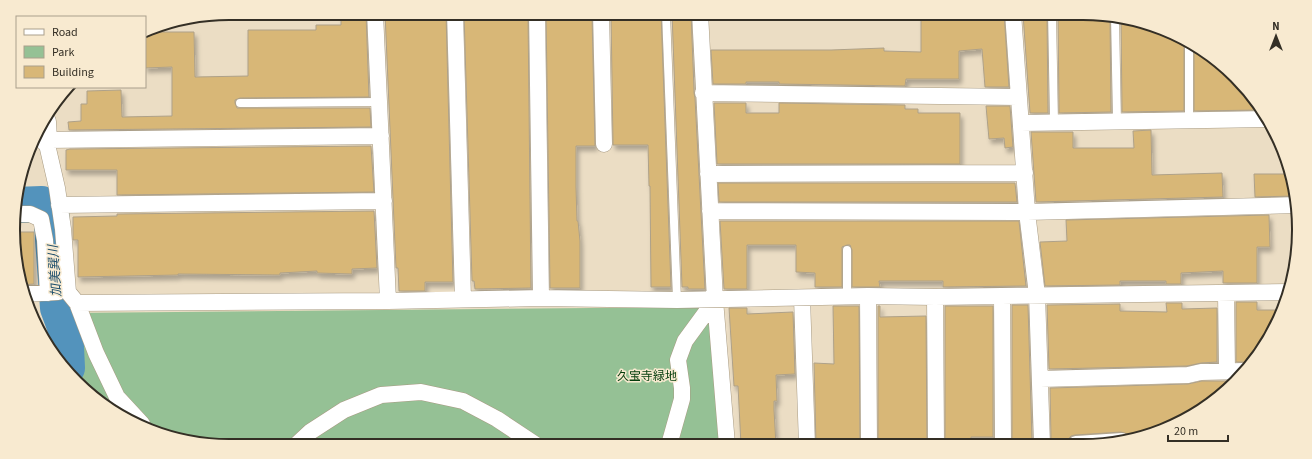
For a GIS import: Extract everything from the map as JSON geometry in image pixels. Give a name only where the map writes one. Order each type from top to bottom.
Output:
[{"type":"street","points":[[375,20],[388,301]]},
{"type":"street","points":[[455,20],[463,299]]},
{"type":"street","points":[[537,20],[541,298]]},
{"type":"street","points":[[601,20],[604,144]]},
{"type":"street","points":[[700,20],[715,300],[727,439]]},
{"type":"street","points":[[1014,20],[1027,212],[1037,295],[1042,439]]},
{"type":"street","points":[[703,93],[1019,97]]},
{"type":"street","points":[[1021,122],[1261,119]]},
{"type":"street","points":[[134,416],[117,397],[72,297],[60,205],[45,131],[381,136]]},
{"type":"street","points":[[708,174],[1025,173]]},
{"type":"street","points":[[60,205],[384,201]]},
{"type":"street","points":[[710,211],[1027,212],[1290,205]]},
{"type":"street","points":[[20,214],[30,214],[41,219],[48,293]]},
{"type":"street","points":[[30,294],[48,293],[72,297],[388,301],[541,298],[715,300],[868,296],[935,297],[1283,292]]},
{"type":"street","points":[[1226,293],[1227,371]]},
{"type":"street","points":[[868,296],[868,439]]},
{"type":"street","points":[[1002,296],[1003,439]]},
{"type":"street","points":[[935,297],[936,439]]},
{"type":"street","points":[[802,298],[807,439]]},
{"type":"street","points":[[671,439],[682,399],[678,360],[685,340],[715,300]]},
{"type":"street","points":[[1040,379],[1188,375],[1201,372],[1237,371]]},
{"type":"street","points":[[302,439],[310,432],[344,410],[381,395],[421,392],[463,402],[497,419],[527,439]]},
{"type":"lane","points":[[666,20],[677,300]]},
{"type":"lane","points":[[1052,20],[1054,122]]},
{"type":"lane","points":[[1115,23],[1117,122]]},
{"type":"lane","points":[[1189,49],[1189,120]]},
{"type":"lane","points":[[240,103],[379,102]]},
{"type":"lane","points":[[847,250],[847,297]]},
{"type":"green space","name":"久宝寺緑地","points":[[702,307],[712,330],[720,439],[216,439],[189,435],[162,428],[125,411],[102,396],[81,378],[71,367],[69,313]]},
{"type":"building","points":[[341,20],[366,20],[369,97],[240,98],[235,100],[235,103],[237,108],[370,108],[371,127],[69,130],[68,122],[81,121],[81,104],[87,104],[87,91],[121,90],[122,117],[172,116],[172,67],[146,68],[146,38],[149,36],[159,32],[194,32],[195,77],[248,76],[248,30],[316,30],[316,25],[341,25]]},
{"type":"building","points":[[385,20],[446,20],[453,282],[425,282],[425,291],[399,291],[398,268],[396,268]]},
{"type":"building","points":[[464,20],[528,20],[531,288],[475,289],[474,281],[472,281]]},
{"type":"building","points":[[546,20],[592,20],[595,146],[576,146],[577,221],[580,241],[580,288],[550,288]]},
{"type":"building","points":[[611,20],[661,20],[671,287],[651,287],[648,145],[613,145]]},
{"type":"building","points":[[672,20],[691,20],[705,289],[688,289],[688,287],[682,287]]},
{"type":"building","points":[[921,20],[1004,20],[1009,87],[985,87],[982,49],[959,51],[959,79],[906,79],[905,86],[779,84],[779,82],[713,84],[711,50],[831,50],[884,48],[884,51],[921,52]]},
{"type":"building","points":[[1023,20],[1047,20],[1048,113],[1030,113]]},
{"type":"building","points":[[1058,20],[1096,20],[1110,22],[1111,112],[1059,113]]},
{"type":"building","points":[[1121,24],[1150,31],[1184,46],[1184,111],[1122,112]]},
{"type":"building","points":[[1194,52],[1210,63],[1231,81],[1255,110],[1194,111]]},
{"type":"building","points":[[714,103],[746,103],[746,113],[779,113],[779,103],[905,105],[905,109],[918,109],[918,113],[960,113],[960,164],[717,164]]},
{"type":"building","points":[[986,106],[1010,106],[1013,147],[1005,148],[1004,138],[989,139]]},
{"type":"building","points":[[1151,130],[1152,175],[1222,173],[1223,197],[1036,202],[1031,132],[1073,132],[1073,148],[1134,148],[1133,131]]},
{"type":"building","points":[[371,146],[374,192],[117,195],[117,170],[66,170],[66,150],[70,149]]},
{"type":"building","points":[[1254,174],[1285,174],[1289,196],[1255,197]]},
{"type":"building","points":[[718,183],[1015,183],[1017,202],[719,202]]},
{"type":"building","points":[[374,211],[377,268],[352,269],[352,274],[317,273],[317,271],[280,273],[280,275],[178,274],[78,277],[78,240],[73,240],[73,217],[117,216],[117,214]]},
{"type":"building","points":[[1269,215],[1270,247],[1257,247],[1257,283],[1223,283],[1223,271],[1181,273],[1181,284],[1166,284],[1166,281],[1120,281],[1120,285],[1045,286],[1040,242],[1067,241],[1066,220]]},
{"type":"building","points":[[720,221],[1019,221],[1026,286],[943,287],[943,281],[879,281],[880,287],[852,287],[852,250],[850,245],[847,245],[842,247],[842,287],[815,287],[815,273],[796,272],[796,245],[747,245],[747,289],[724,289]]},
{"type":"building","points":[[20,232],[34,232],[34,284],[27,284],[20,243]]},
{"type":"building","points":[[1236,302],[1257,302],[1257,310],[1276,310],[1264,334],[1249,357],[1244,362],[1236,362]]},
{"type":"building","points":[[1166,303],[1182,303],[1182,309],[1217,308],[1217,362],[1187,366],[1049,369],[1047,305],[1120,304],[1120,311],[1167,312]]},
{"type":"building","points":[[1012,305],[1028,305],[1032,439],[1012,439]]},
{"type":"building","points":[[833,306],[859,306],[860,439],[816,439],[814,363],[834,364]]},
{"type":"building","points":[[878,306],[880,306],[880,317],[926,316],[927,439],[878,439]]},
{"type":"building","points":[[945,306],[993,306],[993,437],[945,439]]},
{"type":"building","points":[[729,308],[747,308],[747,314],[793,312],[795,374],[776,375],[777,401],[774,401],[776,439],[741,439],[738,386],[734,386]]},
{"type":"building","points":[[1202,381],[1228,381],[1199,404],[1163,423],[1150,428],[1128,434],[1121,432],[1075,435],[1068,439],[1051,439],[1050,388],[1188,384]]},
{"type":"waterway","name":"加美巽川","points":[[22,205],[42,204],[51,211],[58,308],[65,327],[67,362]]}]
